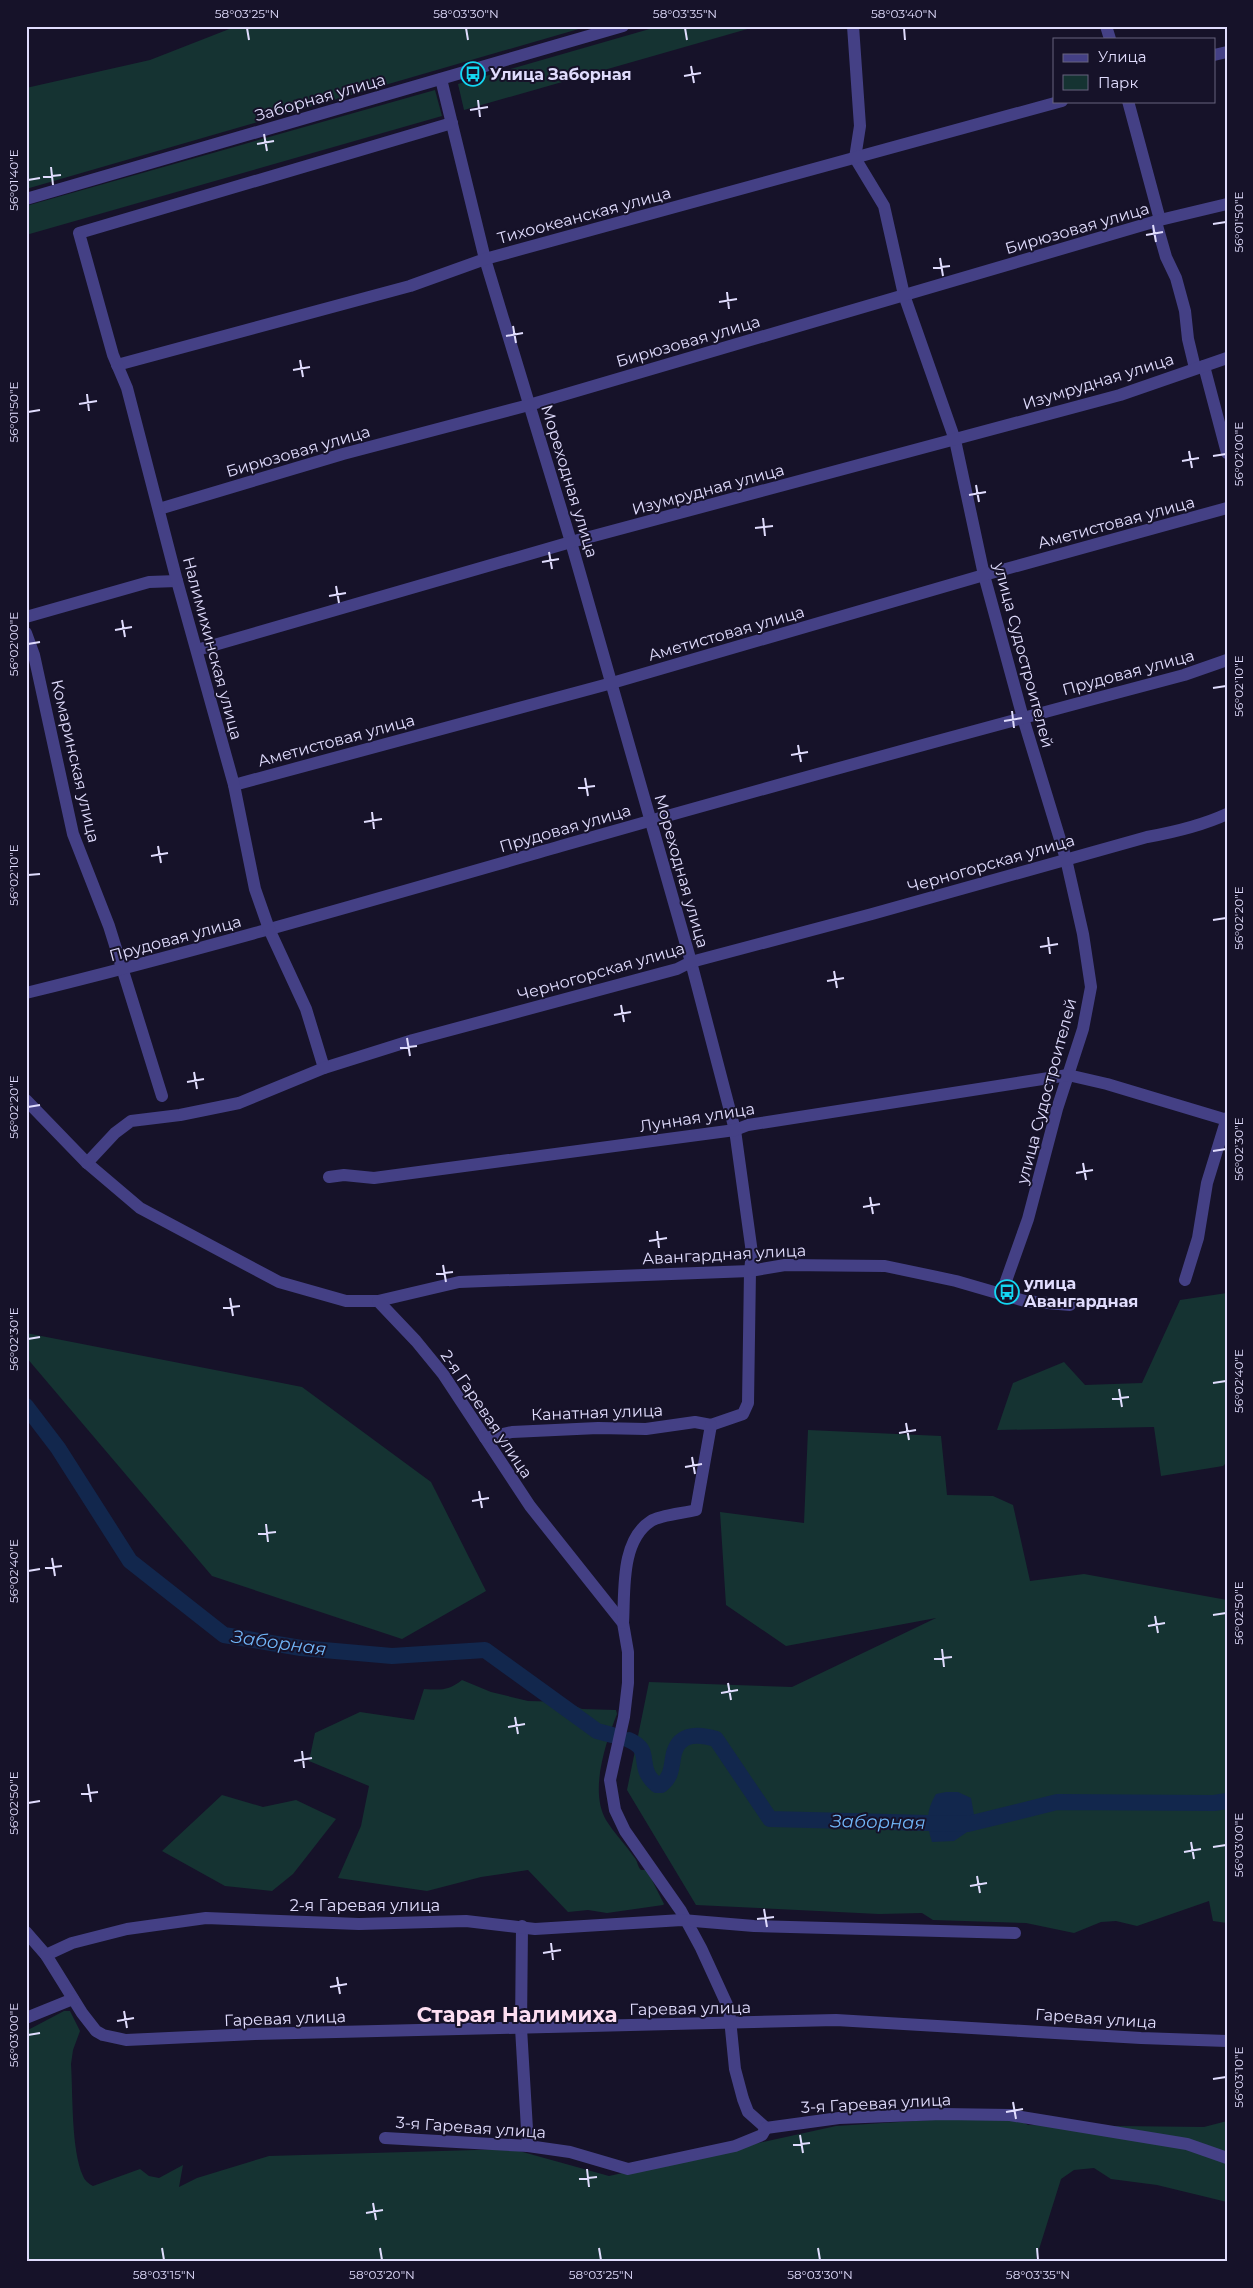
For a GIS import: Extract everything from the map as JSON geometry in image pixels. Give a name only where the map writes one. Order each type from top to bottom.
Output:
[{"type":"street","name":"Заборная улица","points":[[26,198],[623,26]]},
{"type":"street","points":[[852,26],[860,126],[855,158]]},
{"type":"street","points":[[1106,26],[1110,38]]},
{"type":"street","name":"Мореходная улица","points":[[441,78],[485,259],[572,542],[649,821],[691,962],[735,1130],[752,1252],[748,1403],[743,1414],[711,1425]]},
{"type":"street","name":"Тихоокеанская улица","points":[[117,365],[410,286],[485,259],[1058,102]]},
{"type":"street","points":[[1128,102],[1166,257],[1176,278],[1185,310],[1188,339],[1227,453]]},
{"type":"street","name":"Налимихинская улица","points":[[324,1068],[306,1009],[269,929],[256,889],[234,785],[177,581],[127,388],[117,365],[79,233],[452,123]]},
{"type":"street","name":"улица Судостроителей","points":[[855,158],[884,206],[904,295],[955,440],[984,575],[1023,718],[1066,859],[1083,934],[1091,987],[1083,1029],[1068,1075],[1028,1219],[1001,1295]]},
{"type":"street","name":"Бирюзовая улица","points":[[159,509],[342,454],[529,405],[1158,221],[1227,204]]},
{"type":"street","name":"Изумрудная улица","points":[[197,650],[572,542],[1120,395],[1227,358]]},
{"type":"street","name":"Аметистовая улица","points":[[234,785],[612,683],[984,575],[1227,508]]},
{"type":"street","points":[[26,617],[149,582],[177,581]]},
{"type":"street","name":"Комаринская улица","points":[[26,633],[34,655],[74,834],[123,969],[162,1096]]},
{"type":"street","name":"Прудовая улица","points":[[26,993],[269,929],[649,821],[1184,675],[1227,660]]},
{"type":"street","name":"Черногорская улица","points":[[87,1163],[115,1133],[131,1121],[239,1103],[324,1068],[412,1040],[677,969],[691,962],[1066,859],[1147,837],[1186,829],[1227,814]]},
{"type":"street","points":[[1068,1075],[1107,1084],[1227,1120],[1207,1182],[1198,1238],[1184,1280]]},
{"type":"street","name":"Лунная улица","points":[[328,1177],[344,1175],[374,1178],[735,1130],[748,1125],[1068,1075]]},
{"type":"street","points":[[26,1100],[87,1163],[140,1208],[279,1282],[346,1301],[378,1301]]},
{"type":"street","name":"Авангардная улица","points":[[378,1301],[459,1282],[750,1271],[785,1265],[885,1266],[956,1281],[1025,1301],[1070,1305]]},
{"type":"street","name":"2-я Гаревая улица","points":[[378,1301],[416,1341],[437,1368],[530,1506],[623,1624]]},
{"type":"street","name":"Канатная улица","points":[[485,1438],[512,1432],[598,1428],[646,1429],[695,1422],[711,1425]]},
{"type":"street","points":[[711,1425],[696,1510],[652,1520],[636,1535],[628,1561],[623,1624],[628,1667],[627,1698],[611,1771],[613,1800],[625,1831],[687,1921],[726,2000],[735,2069],[742,2099],[748,2112],[766,2128]]},
{"type":"street","name":"2-я Гаревая улица","points":[[46,1954],[72,1943],[127,1929],[206,1918],[359,1924],[466,1921],[535,1929],[687,1921],[754,1926],[1015,1933]]},
{"type":"street","points":[[522,1926],[521,2028],[528,2146]]},
{"type":"street","name":"Гаревая улица","points":[[26,1932],[46,1954],[73,1999],[96,2031],[103,2035],[126,2040],[255,2034],[855,2020],[1086,2035],[1227,2041]]},
{"type":"street","points":[[26,2018],[73,1999]]},
{"type":"street","name":"3-я Гаревая улица","points":[[386,2138],[528,2146],[570,2152],[628,2168],[735,2146],[762,2135],[766,2128],[839,2118],[942,2114],[1010,2114],[1187,2144],[1227,2158]]},
{"type":"green space","points":[[237,26],[589,26],[26,189],[26,88],[150,60]]},
{"type":"green space","points":[[660,26],[758,26],[464,110],[458,84]]},
{"type":"green space","points":[[435,90],[442,116],[26,235],[26,206]]},
{"type":"green space","points":[[1227,1293],[1227,1462],[1223,1466],[1161,1476],[1154,1427],[997,1430],[1013,1383],[1064,1362],[1085,1385],[1142,1383],[1180,1300]]},
{"type":"green space","points":[[26,1333],[302,1387],[431,1482],[486,1591],[402,1639],[212,1576],[26,1357]]},
{"type":"green space","points":[[808,1430],[941,1436],[947,1495],[993,1496],[1013,1505],[1030,1581],[1084,1574],[1227,1600],[1227,1923],[1213,1921],[1209,1901],[1137,1926],[1116,1921],[1101,1922],[1074,1933],[1026,1923],[933,1920],[922,1913],[879,1914],[696,1905],[627,1790],[649,1682],[792,1687],[936,1618],[786,1646],[726,1605],[720,1512],[804,1523]]},
{"type":"green space","points":[[462,1680],[491,1692],[528,1701],[566,1702],[582,1709],[616,1710],[617,1714],[608,1738],[601,1767],[599,1795],[601,1808],[606,1820],[641,1870],[647,1870],[663,1905],[607,1913],[588,1910],[568,1912],[528,1870],[481,1877],[427,1891],[338,1878],[361,1826],[369,1786],[309,1761],[315,1733],[360,1712],[414,1720],[424,1689],[444,1689]]},
{"type":"green space","points":[[222,1795],[263,1807],[296,1800],[336,1819],[293,1874],[272,1891],[225,1886],[162,1851]]},
{"type":"green space","points":[[64,2011],[70,2011],[80,2031],[73,2050],[71,2064],[74,2137],[83,2176],[93,2186],[140,2169],[149,2176],[159,2178],[183,2165],[179,2187],[197,2178],[269,2156],[512,2149],[609,2176],[836,2126],[1010,2115],[1028,2125],[1204,2127],[1227,2121],[1227,2202],[1157,2185],[1111,2179],[1094,2168],[1074,2170],[1061,2179],[1035,2262],[26,2262],[26,2031]]},
{"type":"water","points":[[958,1792],[971,1798],[976,1826],[954,1841],[932,1842],[928,1823],[930,1806],[936,1794]]},
{"type":"waterway","name":"Заборная","points":[[26,1406],[58,1448],[130,1561],[224,1635],[301,1648],[392,1656],[485,1650],[597,1731],[612,1735]]},
{"type":"waterway","name":"Заборная","points":[[629,1740],[637,1744],[641,1749],[650,1778],[657,1785],[661,1785],[670,1774],[674,1753],[681,1741],[691,1736],[704,1736],[716,1739],[770,1819],[968,1824],[1057,1802],[1214,1803],[1227,1801]]},
{"type":"place","name":"Улица Заборная","points":[[473,74]]},
{"type":"place","name":"улица Авангардная","points":[[1007,1292]]},
{"type":"district","name":"Старая Налимиха","points":[[517,2015]]}]
